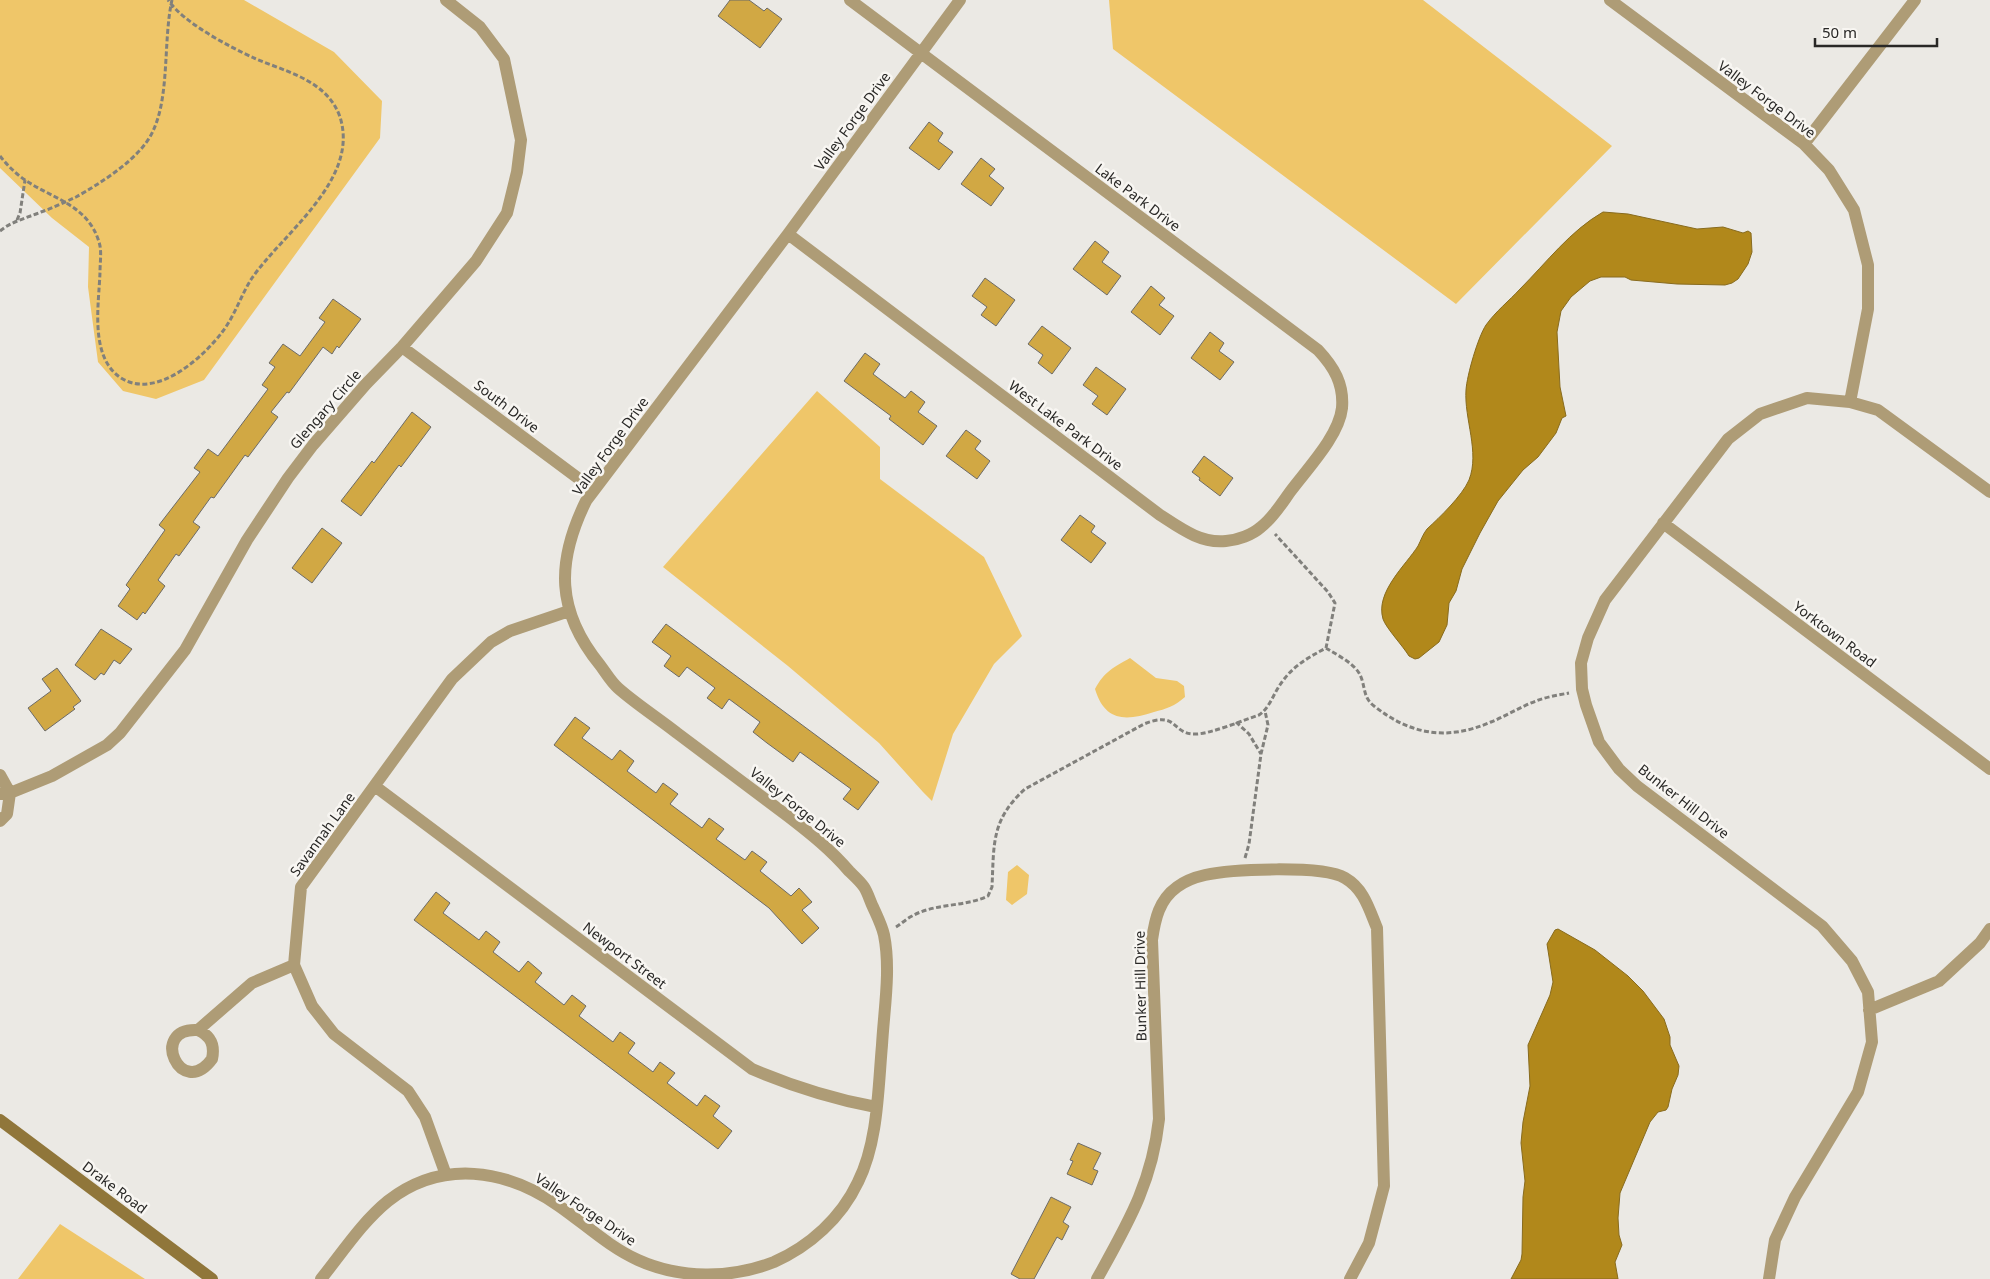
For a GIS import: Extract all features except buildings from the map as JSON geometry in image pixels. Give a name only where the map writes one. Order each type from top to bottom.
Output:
[{"type":"street","name":"Glengary Circle","points":[[5,794],[52,776],[107,745],[120,732],[185,650],[247,540],[288,478],[319,438],[366,384],[402,347],[476,261],[507,213],[518,172],[521,140],[504,59],[480,27],[446,0]]},
{"type":"street","name":"Lake Park Drive","points":[[850,0],[1318,350],[1336,371],[1342,397],[1342,410],[1338,423],[1321,451]]},
{"type":"street","name":"Valley Forge Drive","points":[[321,1279],[364,1225],[384,1204],[407,1189],[422,1182],[446,1175],[471,1173],[511,1180],[561,1207],[615,1248],[653,1267],[687,1274],[733,1273],[764,1266],[790,1254],[814,1237],[835,1217],[852,1194],[864,1168],[872,1138],[887,973],[884,933],[864,887],[822,842],[617,687],[586,649],[568,611],[564,573],[569,542],[578,517],[594,490],[788,234],[960,0]]},
{"type":"street","name":"Valley Forge Drive","points":[[1610,0],[1804,144],[1829,170],[1854,210],[1868,265],[1868,309],[1850,402]]},
{"type":"street","points":[[1804,144],[1915,0]]},
{"type":"street","name":"West Lake Park Drive","points":[[788,234],[1177,526],[1199,538],[1225,542],[1251,534],[1265,524],[1321,451]]},
{"type":"street","name":"South Drive","points":[[402,347],[594,490]]},
{"type":"street","name":"Bunker Hill Drive","points":[[1769,1279],[1775,1240],[1795,1198],[1858,1092],[1872,1042],[1868,992],[1852,961],[1822,926],[1637,786],[1619,769],[1600,742],[1582,689],[1582,664],[1588,638],[1605,600],[1663,523],[1728,439],[1760,414],[1807,398],[1850,402],[1878,410],[1990,492]]},
{"type":"street","name":"Yorktown Road","points":[[1663,523],[1990,769]]},
{"type":"street","name":"Savannah Lane","points":[[446,1175],[425,1117],[408,1091],[334,1034],[312,1006],[294,965],[301,887],[452,679],[485,648],[510,631],[568,611]]},
{"type":"street","points":[[0,775],[5,794],[7,814],[0,821]]},
{"type":"street","name":"Newport Street","points":[[376,786],[752,1069],[788,1084],[844,1101],[876,1107]]},
{"type":"street","name":"Bunker Hill Drive","points":[[1097,1279],[1138,1202],[1153,1159],[1159,1118],[1152,940],[1156,915],[1168,895],[1185,882],[1204,875],[1220,872],[1306,870],[1330,872],[1344,878],[1365,897],[1377,928],[1384,1186],[1369,1243],[1350,1279]]},
{"type":"street","points":[[1869,1010],[1939,981],[1980,943],[1990,929]]},
{"type":"street","points":[[198,1030],[252,983],[294,965]]},
{"type":"street","name":"Drake Road","points":[[0,1120],[212,1279]]},
{"type":"path","points":[[0,231],[17,220],[65,202],[117,171],[135,156],[153,132],[162,98],[170,1]]},
{"type":"path","points":[[0,156],[25,180],[65,202],[91,222],[100,244],[98,318],[100,345],[108,364],[122,378],[140,384],[153,384],[186,368],[222,332],[252,279],[327,188],[343,148],[340,118],[333,103],[313,83],[252,57],[186,20],[170,1]]},
{"type":"path","points":[[17,220],[20,213],[25,180]]},
{"type":"path","points":[[884,933],[893,930],[912,916],[923,912],[978,901],[988,896],[992,887],[997,827],[1002,815],[1014,799],[1025,789],[1144,724],[1157,719],[1168,720],[1188,734],[1199,734],[1259,715],[1265,711],[1283,680],[1296,666],[1326,648],[1336,603],[1265,524]]},
{"type":"path","points":[[1326,648],[1354,666],[1360,675],[1367,700],[1394,720],[1419,731],[1439,734],[1472,729],[1538,701],[1582,689]]},
{"type":"path","points":[[1243,871],[1249,844],[1261,754],[1268,725],[1265,711]]},
{"type":"path","points":[[1236,722],[1249,734],[1261,754]]},
{"type":"shaded area","points":[[0,0],[244,0],[334,52],[382,101],[380,138],[204,380],[156,399],[123,391],[98,362],[88,287],[89,247],[52,218],[0,168]]},
{"type":"shaded area","points":[[1109,0],[1423,0],[1612,146],[1456,304],[1113,49]]},
{"type":"shaded area","points":[[1603,212],[1628,214],[1697,229],[1723,227],[1743,233],[1748,231],[1751,233],[1752,252],[1748,264],[1738,279],[1725,285],[1677,284],[1631,280],[1625,277],[1601,277],[1590,281],[1571,297],[1561,311],[1557,332],[1560,387],[1566,416],[1562,418],[1556,433],[1538,457],[1523,470],[1498,501],[1462,569],[1456,591],[1449,603],[1447,625],[1439,642],[1415,659],[1409,656],[1385,623],[1382,609],[1383,599],[1387,589],[1418,546],[1426,531],[1456,499],[1469,480],[1473,458],[1466,390],[1476,347],[1486,325],[1494,315],[1580,228]]},
{"type":"shaded area","points":[[817,391],[880,447],[880,479],[984,557],[1022,636],[994,664],[953,734],[932,801],[879,743],[788,666],[663,567]]},
{"type":"shaded area","points":[[1130,658],[1156,678],[1177,681],[1184,686],[1185,697],[1170,707],[1144,715],[1126,717],[1111,713],[1104,708],[1095,689],[1106,674]]},
{"type":"shaded area","points":[[1017,865],[1029,875],[1027,894],[1012,905],[1006,900],[1008,872]]},
{"type":"shaded area","points":[[1558,929],[1595,950],[1628,976],[1643,991],[1664,1019],[1670,1037],[1670,1045],[1679,1066],[1668,1107],[1666,1110],[1658,1112],[1650,1122],[1620,1193],[1618,1218],[1619,1235],[1622,1245],[1615,1262],[1618,1279],[1511,1279],[1521,1260],[1522,1254],[1525,1181],[1521,1143],[1530,1086],[1528,1045],[1550,995],[1553,982],[1547,944],[1555,930]]},
{"type":"shaded area","points":[[60,1224],[145,1279],[18,1279]]}]
